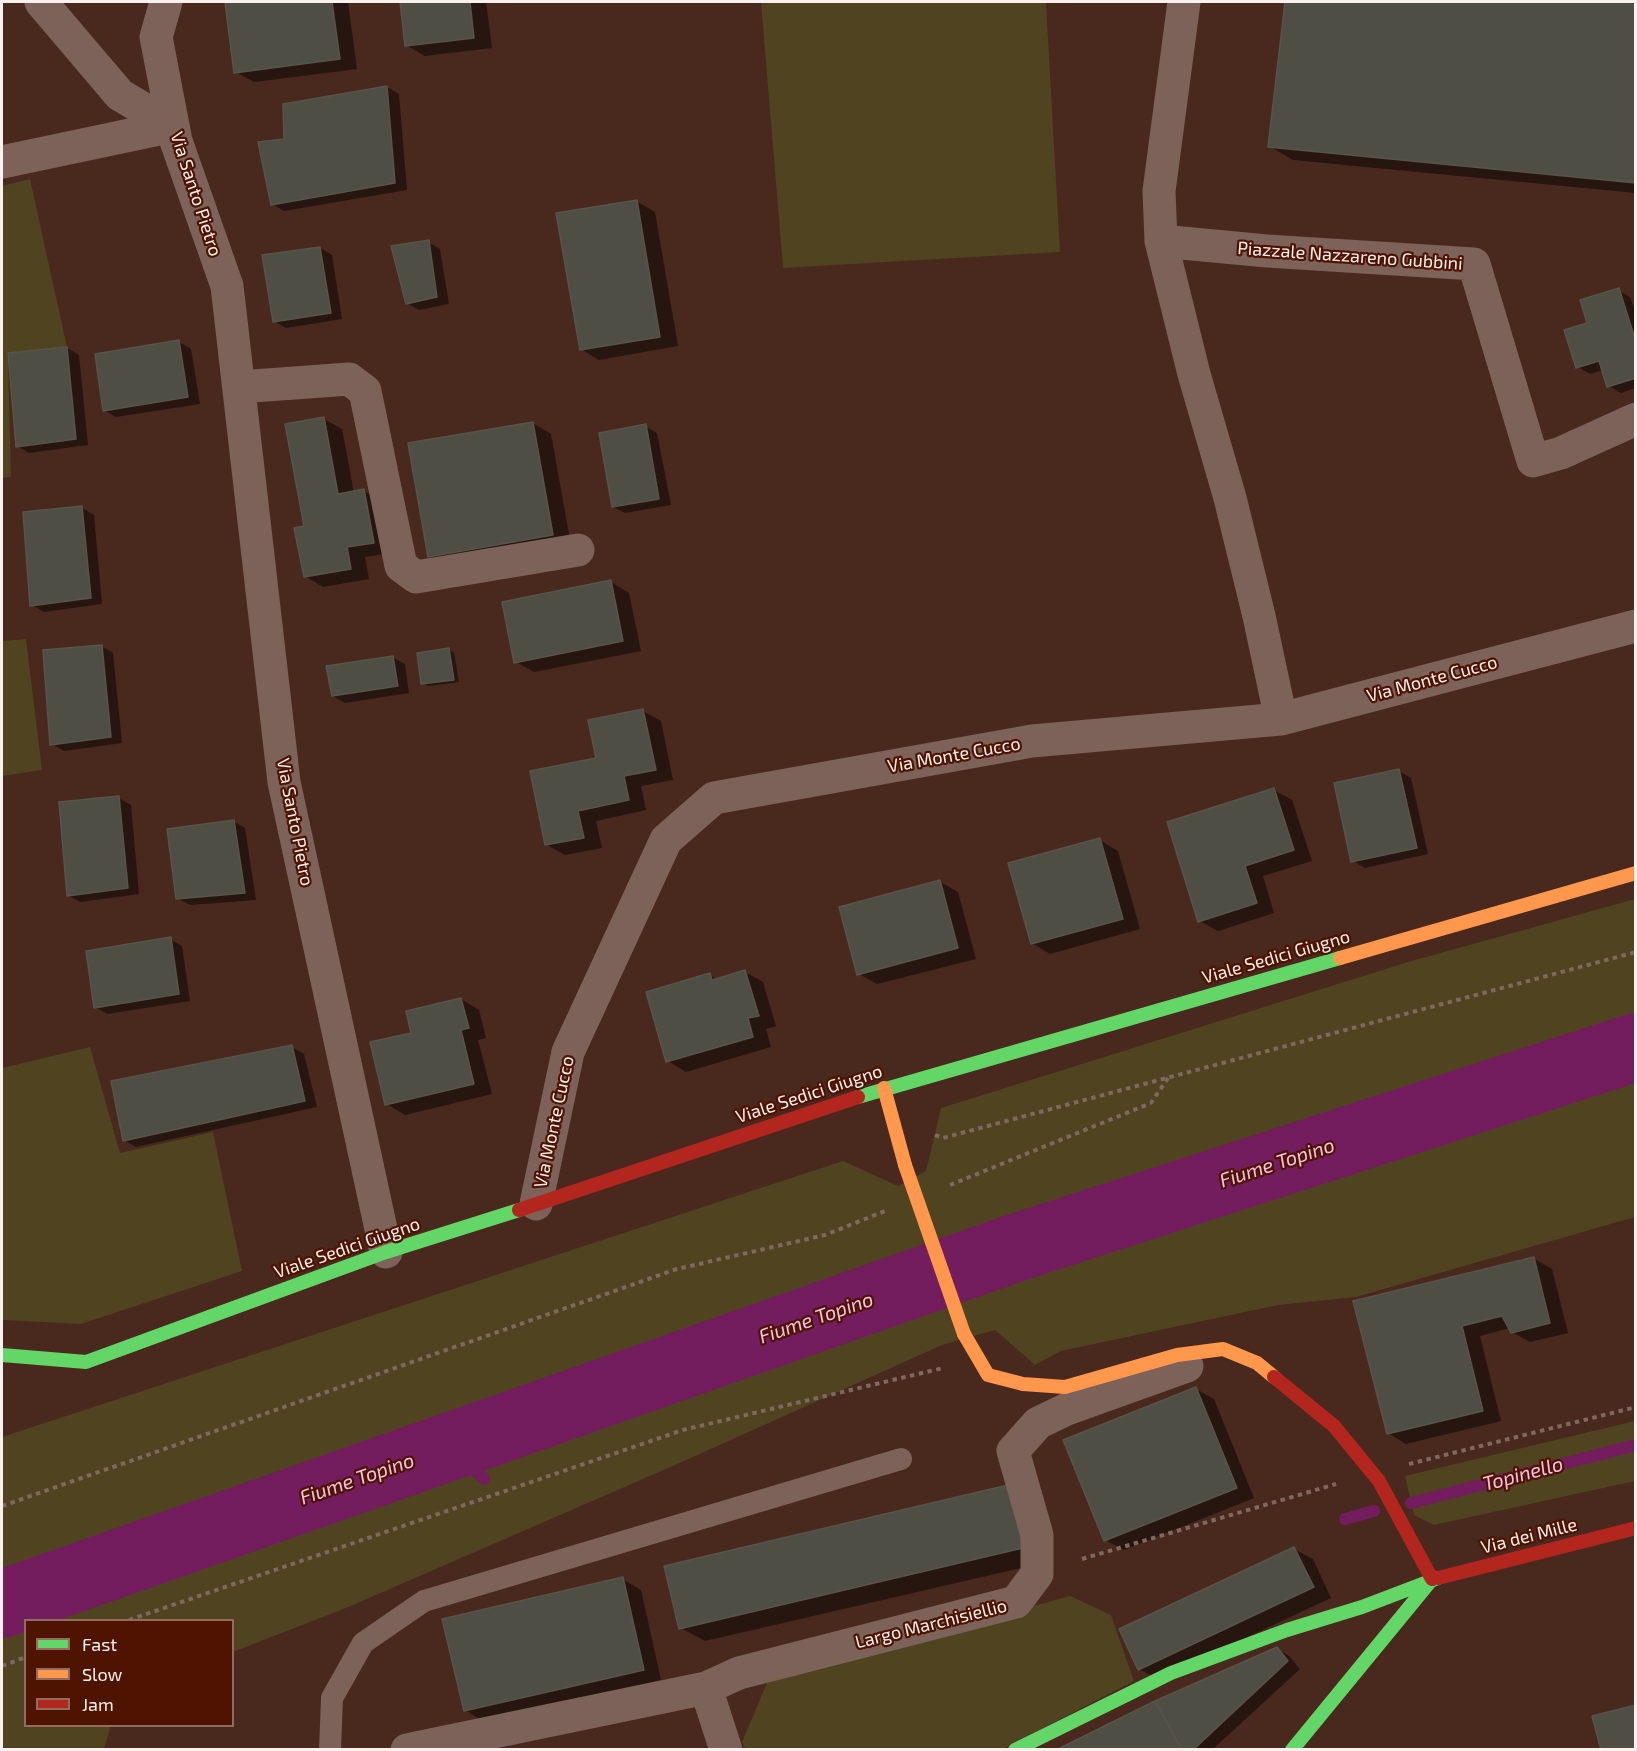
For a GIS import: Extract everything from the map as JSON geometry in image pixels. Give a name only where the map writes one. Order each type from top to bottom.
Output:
[{"type":"street","points":[[40,2],[120,95],[173,126]]},
{"type":"street","name":"Via Santo Pietro","points":[[166,2],[156,37],[176,141],[227,286],[284,782],[387,1252]]},
{"type":"street","points":[[1184,2],[1159,191],[1161,241],[1194,374],[1230,498],[1254,593],[1281,719]]},
{"type":"street","points":[[2,162],[173,126]]},
{"type":"street","name":"Piazzale Nazzareno Gubbini","points":[[1161,241],[1267,251],[1474,264],[1533,461],[1561,453],[1635,419]]},
{"type":"street","points":[[239,387],[349,379],[365,391],[401,566],[416,577],[578,550]]},
{"type":"street","name":"Via Monte Cucco","points":[[536,1204],[568,1052],[666,840],[714,798],[1032,741],[1281,719],[1635,626]]},
{"type":"street","name":"Viale Sedici Giugno","points":[[2,1355],[86,1362],[387,1252],[884,1088],[1635,873]]},
{"type":"street","points":[[884,1088],[905,1165],[964,1334],[988,1375],[1023,1384],[1065,1387],[1177,1355],[1223,1348],[1257,1363],[1334,1426],[1373,1473],[1432,1579]]},
{"type":"street","name":"Largo Marchisiellio","points":[[407,1749],[706,1688],[739,1672],[1016,1602],[1036,1574],[1037,1535],[1013,1451],[1038,1423],[1067,1409],[1203,1361],[1223,1348]]},
{"type":"street","name":"Via dei Mille","points":[[1432,1579],[1635,1528]]},
{"type":"street","points":[[1292,1749],[1432,1579]]},
{"type":"street","points":[[1015,1749],[1171,1673],[1287,1630],[1362,1607],[1432,1579]]},
{"type":"street","points":[[706,1688],[726,1749]]},
{"type":"street","points":[[1302,1738],[1314,1749]]},
{"type":"lane","points":[[330,1749],[332,1698],[363,1642],[424,1601],[901,1459]]},
{"type":"path","points":[[894,1123],[944,1138],[1635,952]]},
{"type":"path","points":[[943,1188],[1151,1102],[1168,1078]]},
{"type":"path","points":[[2,1506],[677,1269],[825,1234],[889,1209]]},
{"type":"path","points":[[132,1619],[683,1430],[979,1359]]},
{"type":"path","points":[[1082,1559],[1373,1473],[1635,1407]]},
{"type":"path","points":[[2,1666],[24,1658]]},
{"type":"shaded area","points":[[761,2],[1046,2],[1060,252],[783,268]]},
{"type":"shaded area","points":[[30,179],[67,347],[8,353],[11,477],[2,478],[2,186]]},
{"type":"shaded area","points":[[26,639],[42,770],[2,776],[2,641]]},
{"type":"shaded area","points":[[1635,899],[1635,1217],[1356,1297],[1278,1305],[1061,1351],[1035,1365],[995,1330],[942,1345],[673,1466],[346,1608],[234,1652],[234,1619],[24,1619],[24,1727],[111,1727],[104,1749],[2,1749],[2,1437],[843,1161],[898,1186],[926,1171],[941,1108],[1408,962]]},
{"type":"shaded area","points":[[90,1047],[120,1153],[213,1132],[242,1271],[81,1324],[2,1320],[2,1068]]},
{"type":"shaded area","points":[[1635,1421],[1635,1481],[1434,1525],[1414,1515],[1405,1476]]},
{"type":"shaded area","points":[[1070,1596],[1111,1615],[1134,1681],[1003,1749],[746,1750],[742,1742],[769,1678]]},
{"type":"building","points":[[225,2],[332,2],[340,59],[234,73]]},
{"type":"building","points":[[400,2],[470,2],[474,38],[405,46]]},
{"type":"building","points":[[1285,2],[1636,2],[1636,183],[1268,147]]},
{"type":"building","points":[[387,86],[395,183],[271,205],[258,142],[284,139],[283,104]]},
{"type":"building","points":[[637,200],[660,337],[580,350],[556,213]]},
{"type":"building","points":[[429,240],[437,297],[406,304],[391,246]]},
{"type":"building","points":[[320,247],[331,313],[273,322],[262,255]]},
{"type":"building","points":[[1619,288],[1636,342],[1636,378],[1607,387],[1599,361],[1576,368],[1564,330],[1587,323],[1580,300]]},
{"type":"building","points":[[179,340],[188,397],[103,411],[95,354]]},
{"type":"building","points":[[67,347],[76,439],[16,447],[8,353]]},
{"type":"building","points":[[324,417],[338,494],[364,489],[374,543],[347,547],[351,569],[304,577],[294,528],[304,526],[285,424]]},
{"type":"building","points":[[533,422],[553,535],[428,557],[408,443]]},
{"type":"building","points":[[646,424],[659,499],[612,507],[599,433]]},
{"type":"building","points":[[82,506],[91,598],[30,606],[23,512]]},
{"type":"building","points":[[611,580],[623,641],[514,663],[502,602]]},
{"type":"building","points":[[102,645],[111,737],[50,745],[43,650]]},
{"type":"building","points":[[449,648],[454,680],[421,684],[417,653]]},
{"type":"building","points":[[393,656],[398,686],[332,696],[326,666]]},
{"type":"building","points":[[643,709],[656,770],[624,776],[629,800],[578,811],[584,838],[545,845],[530,771],[596,758],[588,720]]},
{"type":"building","points":[[1399,769],[1417,848],[1351,862],[1334,783]]},
{"type":"building","points":[[1274,788],[1294,850],[1245,866],[1257,903],[1198,922],[1167,822]]},
{"type":"building","points":[[119,796],[128,888],[67,896],[59,802]]},
{"type":"building","points":[[234,820],[245,893],[176,899],[167,829]]},
{"type":"building","points":[[1100,838],[1123,919],[1031,944],[1008,863]]},
{"type":"building","points":[[940,880],[958,948],[857,975],[839,907]]},
{"type":"building","points":[[171,937],[179,994],[94,1008],[86,951]]},
{"type":"building","points":[[745,970],[759,1016],[748,1018],[753,1037],[666,1062],[646,992],[710,973],[712,980]]},
{"type":"building","points":[[461,998],[469,1028],[461,1030],[474,1084],[385,1105],[370,1042],[411,1033],[406,1011]]},
{"type":"building","points":[[292,1045],[305,1101],[123,1141],[111,1081]]},
{"type":"building","points":[[1534,1257],[1550,1323],[1511,1333],[1502,1316],[1462,1326],[1483,1411],[1387,1434],[1353,1301]]},
{"type":"building","points":[[1196,1387],[1237,1488],[1104,1541],[1063,1440]]},
{"type":"building","points":[[1008,1485],[1023,1548],[679,1629],[664,1566]]},
{"type":"building","points":[[1294,1547],[1314,1587],[1138,1670],[1119,1629]]},
{"type":"building","points":[[623,1577],[644,1670],[464,1711],[442,1619]]},
{"type":"building","points":[[1277,1647],[1288,1661],[1193,1750],[1182,1750],[1155,1701]]},
{"type":"building","points":[[1155,1701],[1182,1750],[1056,1750]]},
{"type":"building","points":[[1636,1705],[1636,1750],[1601,1750],[1592,1716]]},
{"type":"waterway","name":"Fiume Topino","points":[[2,1604],[1015,1248],[1636,1047]]},
{"type":"waterway","name":"Topinello","points":[[1411,1503],[1636,1445]]},
{"type":"waterway","name":"Topinello","points":[[451,1446],[484,1479]]},
{"type":"waterway","name":"Topinello","points":[[1345,1519],[1374,1511]]},
{"type":"traffic: fast","points":[[858,1097],[1340,958]]},
{"type":"traffic: fast","points":[[2,1355],[86,1362],[386,1252],[519,1210]]},
{"type":"traffic: fast","points":[[1015,1750],[1171,1673],[1287,1630],[1362,1607],[1438,1578]]},
{"type":"traffic: fast","points":[[1292,1750],[1429,1583]]},
{"type":"traffic: slow","points":[[1340,958],[1636,873]]},
{"type":"traffic: slow","points":[[884,1088],[905,1165]]},
{"type":"traffic: slow","points":[[905,1165],[964,1334]]},
{"type":"traffic: slow","points":[[964,1334],[988,1375],[1023,1384],[1065,1387],[1177,1355],[1223,1349],[1257,1363],[1274,1377]]},
{"type":"traffic: jam","points":[[519,1210],[858,1097]]},
{"type":"traffic: jam","points":[[1274,1377],[1334,1426],[1379,1481],[1432,1579]]},
{"type":"traffic: jam","points":[[1438,1578],[1636,1528]]}]
